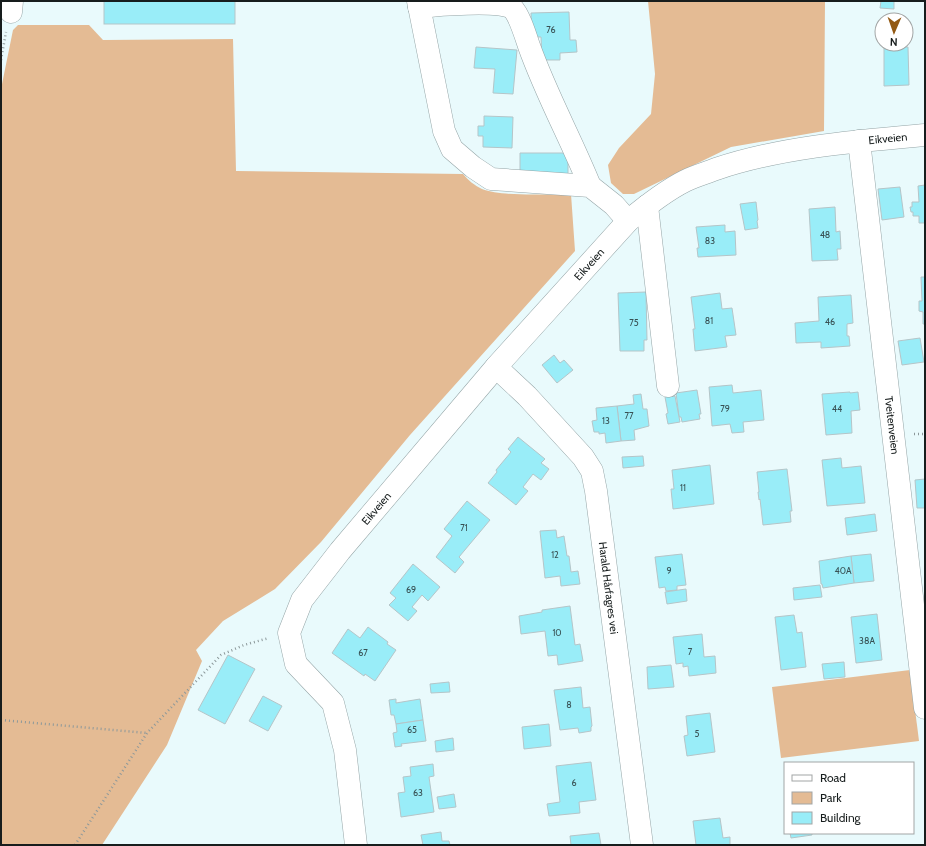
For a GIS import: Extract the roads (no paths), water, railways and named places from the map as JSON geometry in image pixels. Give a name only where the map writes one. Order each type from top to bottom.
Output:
[{"type":"street","points":[[590,186],[491,179],[473,167],[452,149],[444,131],[418,4],[469,1],[504,4],[512,8],[521,23],[535,63],[579,158],[590,186],[614,205],[628,221]]},
{"type":"street","name":"Eikveien","points":[[356,845],[345,750],[333,703],[296,664],[289,633],[302,600],[340,551],[496,368],[628,221],[647,206],[685,180],[736,162],[784,151],[859,141],[925,135]]},
{"type":"street","name":"Tveitenveien","points":[[859,141],[925,708]]},
{"type":"street","points":[[647,206],[668,386]]},
{"type":"street","name":"Harald Hårfagres vei","points":[[496,368],[532,402],[583,457],[592,471],[596,491],[642,845]]}]
